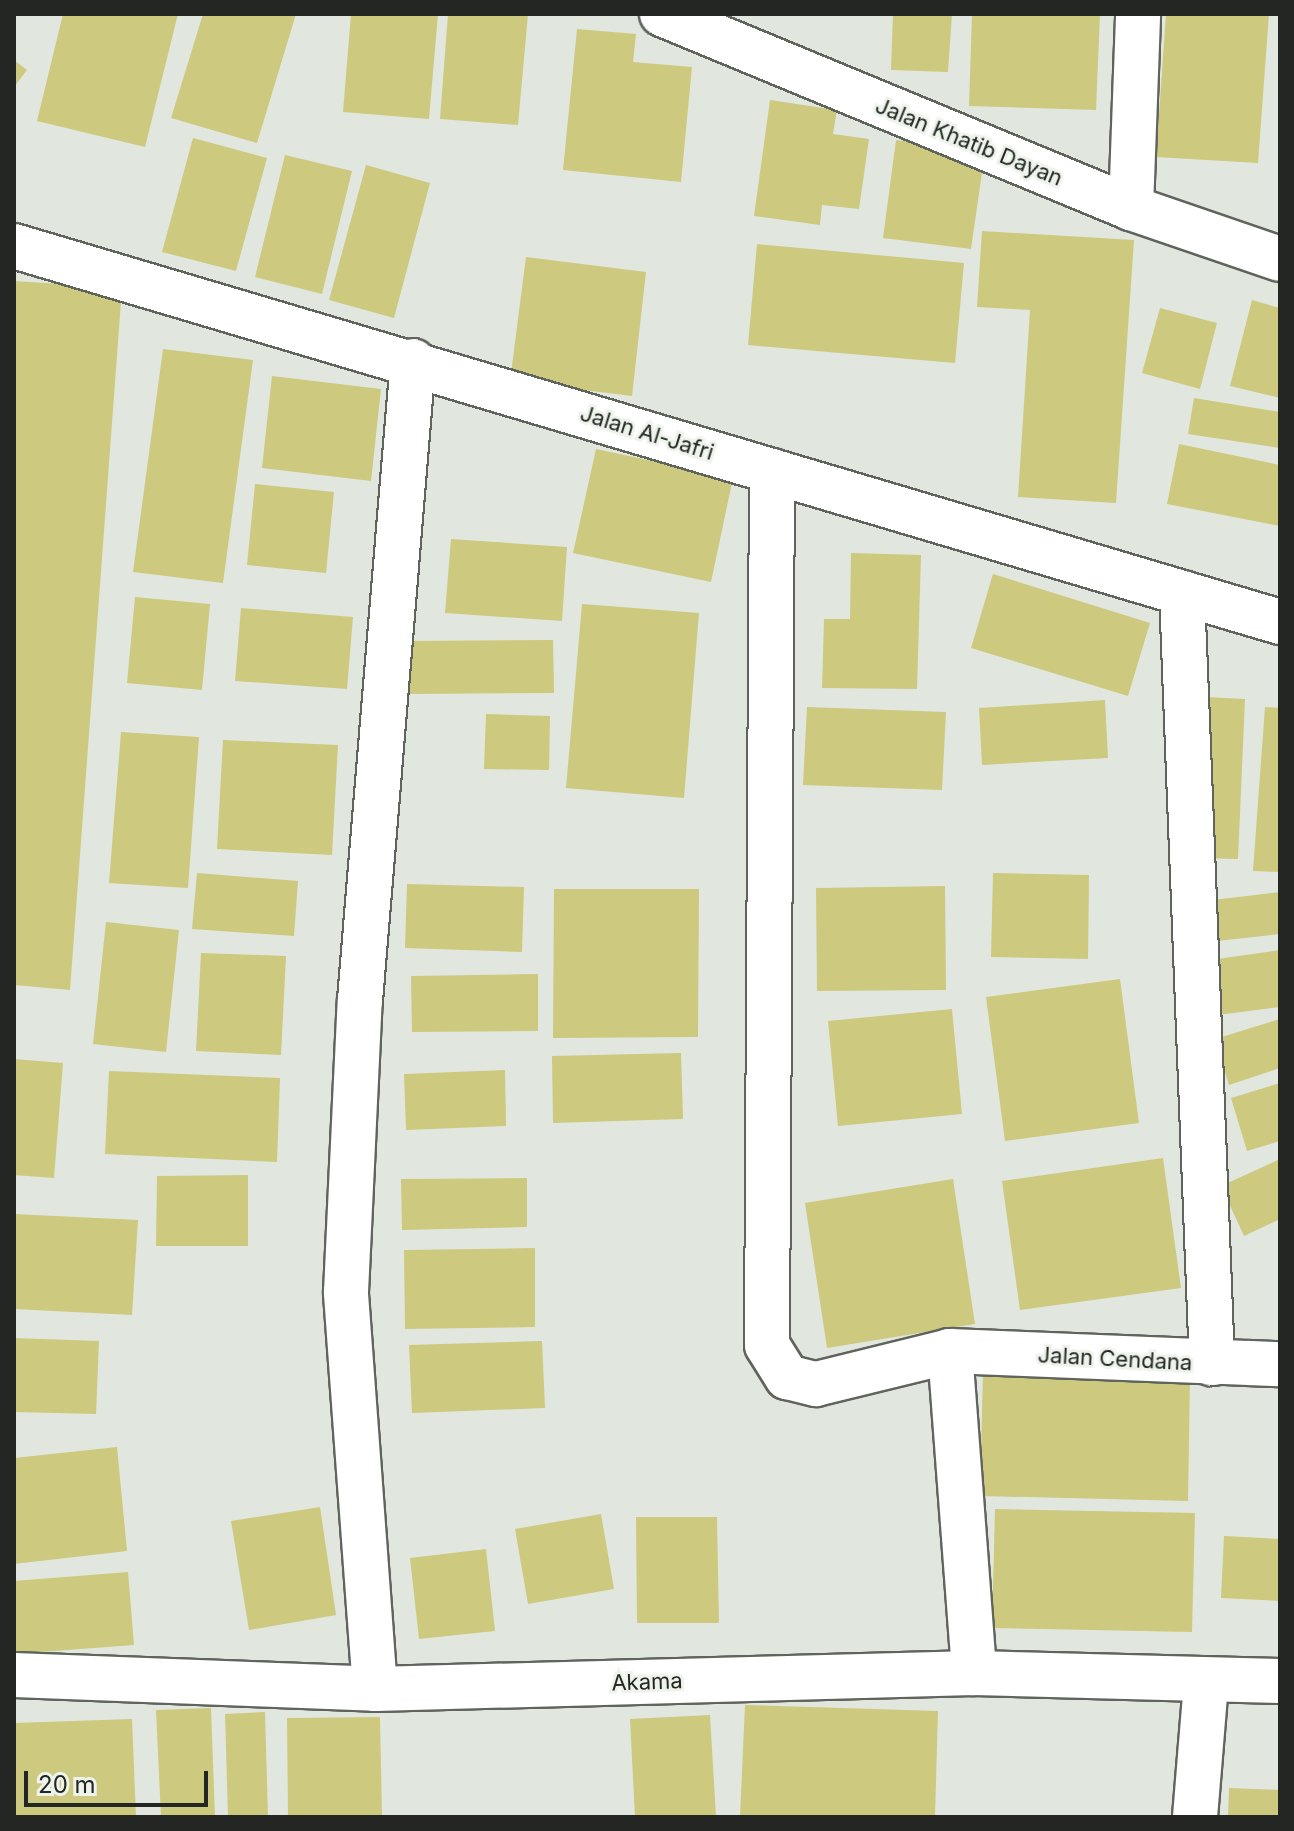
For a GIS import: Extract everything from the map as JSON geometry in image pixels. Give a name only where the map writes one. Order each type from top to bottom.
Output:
[{"type":"street","name":"Jalan Khatib Dayan","points":[[662,14],[1131,208],[1280,259]]},
{"type":"street","points":[[1131,208],[1138,14]]},
{"type":"street","name":"Jalan Al-Jafri","points":[[14,246],[413,361],[1280,622]]},
{"type":"street","points":[[375,1689],[346,1292],[360,1000],[413,361]]},
{"type":"street","name":"Jalan Cendana","points":[[772,471],[767,1345],[787,1377],[816,1384],[950,1351],[1280,1364]]},
{"type":"street","points":[[1182,593],[1212,1363]]},
{"type":"street","points":[[950,1351],[974,1673]]},
{"type":"street","name":"Akama","points":[[14,1675],[375,1689],[974,1673],[1206,1683],[1280,1681]]},
{"type":"street","points":[[1195,1817],[1206,1683]]},
{"type":"building","points":[[63,14],[178,14],[145,147],[37,121]]},
{"type":"building","points":[[203,14],[296,14],[257,143],[171,118]]},
{"type":"building","points":[[351,14],[438,14],[429,119],[343,112]]},
{"type":"building","points":[[448,14],[528,14],[518,125],[440,119]]},
{"type":"building","points":[[893,14],[952,14],[948,72],[891,70]]},
{"type":"building","points":[[972,14],[1100,14],[1096,110],[969,106]]},
{"type":"building","points":[[1166,14],[1269,14],[1258,163],[1156,157]]},
{"type":"building","points":[[577,29],[636,34],[633,62],[692,67],[681,182],[563,170]]},
{"type":"building","points":[[14,60],[27,70],[14,87]]},
{"type":"building","points":[[770,100],[837,110],[833,134],[869,139],[859,209],[822,205],[820,225],[754,216]]},
{"type":"building","points":[[193,138],[267,158],[236,271],[162,252]]},
{"type":"building","points":[[896,140],[985,152],[971,249],[883,238]]},
{"type":"building","points":[[285,155],[352,171],[322,294],[255,277]]},
{"type":"building","points":[[366,165],[430,183],[394,318],[329,300]]},
{"type":"building","points":[[982,231],[1134,240],[1116,503],[1018,497],[1030,310],[977,307]]},
{"type":"building","points":[[757,244],[964,263],[955,363],[748,345]]},
{"type":"building","points":[[526,257],[646,272],[632,396],[510,381]]},
{"type":"building","points":[[14,281],[122,288],[70,990],[14,985]]},
{"type":"building","points":[[1252,300],[1280,308],[1280,398],[1230,386]]},
{"type":"building","points":[[1160,308],[1217,323],[1200,389],[1142,373]]},
{"type":"building","points":[[163,349],[253,360],[223,583],[133,572]]},
{"type":"building","points":[[272,376],[381,389],[371,481],[262,468]]},
{"type":"building","points":[[1194,398],[1280,412],[1280,448],[1188,434]]},
{"type":"building","points":[[1179,444],[1280,465],[1280,526],[1167,504]]},
{"type":"building","points":[[596,449],[733,478],[711,582],[573,553]]},
{"type":"building","points":[[255,484],[334,492],[326,573],[247,565]]},
{"type":"building","points":[[451,539],[567,547],[562,621],[445,613]]},
{"type":"building","points":[[851,553],[921,555],[917,689],[822,688],[824,619],[850,619]]},
{"type":"building","points":[[993,574],[1150,623],[1128,696],[971,648]]},
{"type":"building","points":[[135,597],[210,604],[202,690],[127,683]]},
{"type":"building","points":[[582,604],[699,613],[684,798],[566,788]]},
{"type":"building","points":[[241,608],[353,617],[347,689],[235,681]]},
{"type":"building","points":[[553,640],[554,693],[406,694],[406,641]]},
{"type":"building","points":[[1205,697],[1245,699],[1238,859],[1199,858]]},
{"type":"building","points":[[1105,700],[1108,758],[982,765],[979,708]]},
{"type":"building","points":[[807,707],[946,712],[942,790],[803,785]]},
{"type":"building","points":[[1265,707],[1280,708],[1280,872],[1253,871]]},
{"type":"building","points":[[486,714],[550,716],[549,770],[484,769]]},
{"type":"building","points":[[121,732],[199,737],[188,888],[109,883]]},
{"type":"building","points":[[223,740],[338,745],[332,855],[217,849]]},
{"type":"building","points":[[197,873],[298,881],[294,936],[192,929]]},
{"type":"building","points":[[993,873],[1089,875],[1088,959],[991,957]]},
{"type":"building","points":[[407,884],[524,887],[522,952],[405,948]]},
{"type":"building","points":[[945,886],[946,990],[817,991],[816,888]]},
{"type":"building","points":[[554,889],[699,889],[698,1037],[553,1038]]},
{"type":"building","points":[[1280,892],[1280,934],[1208,942],[1204,901]]},
{"type":"building","points":[[106,922],[179,930],[166,1052],[93,1044]]},
{"type":"building","points":[[1280,950],[1280,1007],[1210,1016],[1203,961]]},
{"type":"building","points":[[201,953],[286,956],[281,1055],[196,1051]]},
{"type":"building","points":[[538,974],[538,1031],[412,1032],[411,976]]},
{"type":"building","points":[[1120,979],[1139,1123],[1005,1141],[986,997]]},
{"type":"building","points":[[952,1009],[962,1114],[838,1126],[828,1021]]},
{"type":"building","points":[[1280,1019],[1280,1068],[1229,1085],[1215,1039]]},
{"type":"building","points":[[681,1053],[683,1119],[553,1123],[552,1056]]},
{"type":"building","points":[[14,1059],[63,1063],[54,1178],[14,1175]]},
{"type":"building","points":[[505,1070],[506,1126],[406,1130],[404,1074]]},
{"type":"building","points":[[109,1071],[280,1078],[277,1162],[105,1154]]},
{"type":"building","points":[[1280,1083],[1280,1141],[1247,1151],[1231,1098]]},
{"type":"building","points":[[1163,1158],[1181,1288],[1020,1310],[1002,1181]]},
{"type":"building","points":[[1280,1159],[1280,1219],[1244,1236],[1221,1186]]},
{"type":"building","points":[[248,1175],[248,1246],[156,1246],[157,1176]]},
{"type":"building","points":[[527,1178],[527,1227],[402,1230],[401,1179]]},
{"type":"building","points":[[953,1179],[975,1324],[827,1348],[805,1203]]},
{"type":"building","points":[[14,1214],[138,1220],[132,1315],[14,1309]]},
{"type":"building","points":[[535,1248],[535,1327],[405,1329],[404,1250]]},
{"type":"building","points":[[14,1338],[99,1341],[96,1414],[14,1412]]},
{"type":"building","points":[[542,1341],[545,1408],[412,1413],[409,1345]]},
{"type":"building","points":[[983,1372],[1190,1377],[1188,1501],[980,1496]]},
{"type":"building","points":[[117,1447],[127,1551],[14,1564],[14,1458]]},
{"type":"building","points":[[320,1507],[336,1615],[249,1630],[231,1521]]},
{"type":"building","points":[[995,1509],[1195,1513],[1192,1632],[992,1628]]},
{"type":"building","points":[[601,1514],[614,1589],[528,1604],[515,1529]]},
{"type":"building","points":[[636,1517],[717,1517],[719,1623],[637,1623]]},
{"type":"building","points":[[1224,1536],[1280,1539],[1280,1601],[1221,1598]]},
{"type":"building","points":[[486,1549],[495,1631],[419,1639],[410,1558]]},
{"type":"building","points":[[128,1572],[134,1645],[14,1654],[14,1581]]},
{"type":"building","points":[[745,1705],[938,1711],[935,1817],[740,1817]]},
{"type":"building","points":[[211,1708],[215,1817],[161,1817],[156,1710]]},
{"type":"building","points":[[265,1712],[268,1817],[228,1817],[225,1714]]},
{"type":"building","points":[[710,1715],[716,1817],[635,1817],[630,1719]]},
{"type":"building","points":[[380,1717],[382,1817],[288,1817],[287,1718]]},
{"type":"building","points":[[132,1719],[136,1817],[14,1817],[14,1723]]},
{"type":"building","points":[[1229,1788],[1280,1790],[1280,1817],[1228,1817]]}]
